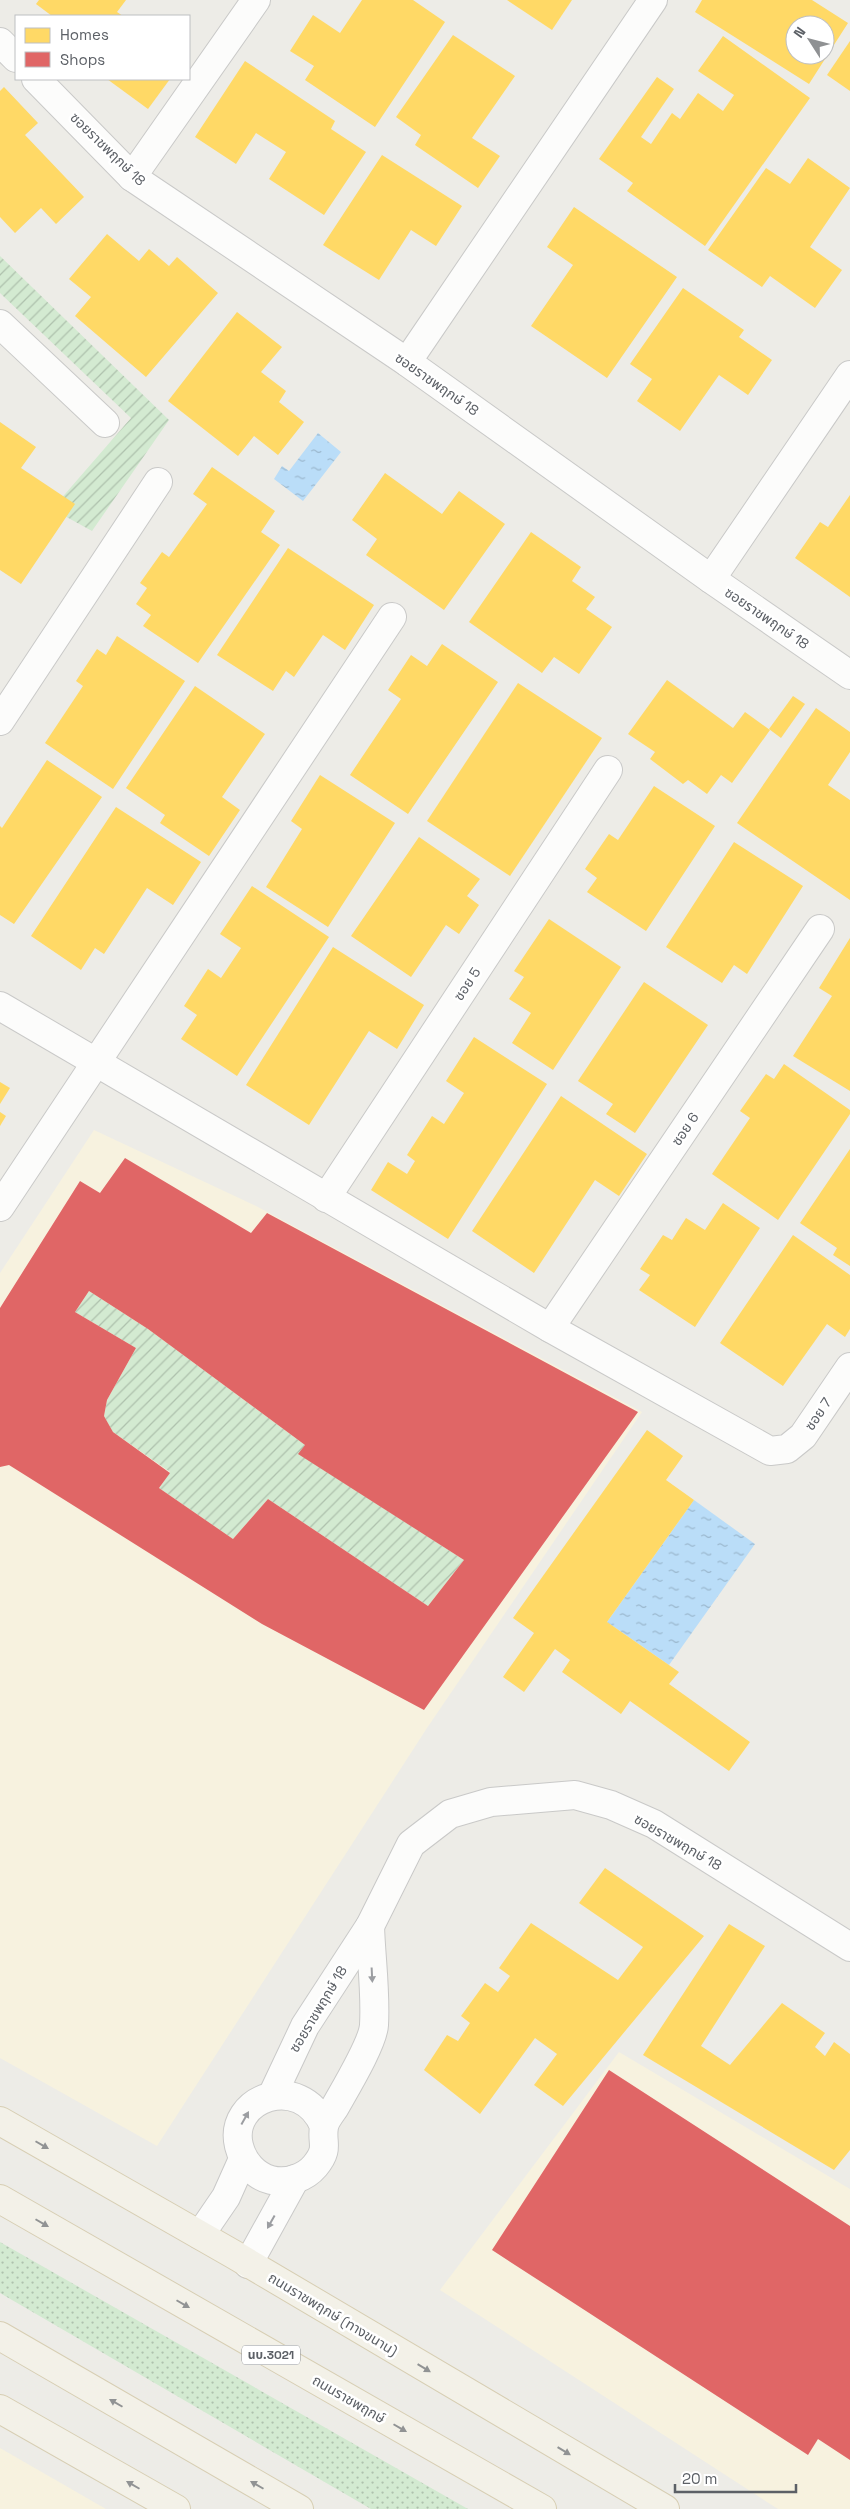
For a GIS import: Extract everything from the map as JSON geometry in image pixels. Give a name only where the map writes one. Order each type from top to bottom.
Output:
[{"type":"main road","name":"ถนนราชพฤกษ์ (ทางขนาน)","points":[[0,2121],[200,2235],[665,2509]]},
{"type":"main road","name":"ถนนราชพฤกษ์","points":[[0,2198],[542,2509]]},
{"type":"main road","points":[[0,2336],[299,2509]]},
{"type":"main road","points":[[0,2409],[176,2509]]},
{"type":"street","points":[[132,177],[256,0]]},
{"type":"street","points":[[407,362],[653,0]]},
{"type":"street","points":[[0,42],[15,57]]},
{"type":"street","name":"ซอยราชพฤกษ์ 18","points":[[37,80],[132,177],[407,362],[711,579],[850,674]]},
{"type":"street","points":[[0,324],[105,423]]},
{"type":"street","points":[[711,579],[814,425],[850,375]]},
{"type":"street","points":[[0,721],[158,482]]},
{"type":"street","points":[[0,1207],[392,617]]},
{"type":"street","name":"ซอย 5","points":[[326,1198],[608,770]]},
{"type":"street","name":"ซอย 6","points":[[550,1328],[820,929]]},
{"type":"street","points":[[0,1006],[550,1328]]},
{"type":"street","name":"ซอย 7","points":[[550,1328],[770,1451],[787,1449],[803,1436],[850,1367]]},
{"type":"street","name":"ซอยราชพฤกษ์ 18","points":[[272,2096],[305,2026],[370,1926],[411,1844],[450,1814],[490,1802],[575,1795],[611,1805],[654,1824],[850,1948]]},
{"type":"street","name":"ซอยราชพฤกษ์ 18","points":[[248,2264],[295,2179],[305,2176],[323,2154],[326,2141],[322,2120],[358,2066],[374,2026],[370,1926]]},
{"type":"street","points":[[295,2179],[279,2182],[265,2179],[252,2170],[243,2159],[238,2144],[239,2129],[245,2115],[255,2104],[272,2096],[284,2094],[298,2097],[310,2105],[322,2120]]},
{"type":"street","points":[[200,2235],[226,2198],[243,2159]]},
{"type":"shaded area","points":[[94,1130],[258,1207],[642,1412],[427,1728],[157,2146],[0,2058],[0,1273]]},
{"type":"shaded area","points":[[619,2052],[850,2189],[850,2509],[778,2509],[440,2290]]},
{"type":"shaded area","points":[[0,2448],[106,2509],[0,2509]]},
{"type":"green space","points":[[0,256],[169,420],[92,531],[52,509],[131,418],[0,293]]},
{"type":"green space","points":[[89,1291],[148,1329],[305,1445],[299,1454],[464,1560],[428,1606],[268,1499],[233,1539],[159,1488],[170,1472],[113,1432],[104,1416],[107,1400],[136,1348],[75,1312]]},
{"type":"green space","points":[[0,2242],[468,2509],[371,2509],[0,2293]]},
{"type":"water","points":[[318,433],[341,452],[303,501],[274,479],[282,466],[289,471]]},
{"type":"water","points":[[694,1500],[755,1544],[669,1665],[607,1622]]},
{"type":"building: Homes","points":[[39,0],[126,0],[117,12],[122,15],[51,15],[36,4]]},
{"type":"building: Homes","points":[[362,0],[413,0],[445,22],[375,127],[305,80],[314,66],[290,51],[313,15],[340,33]]},
{"type":"building: Homes","points":[[507,0],[572,0],[552,30]]},
{"type":"building: Homes","points":[[702,0],[812,0],[848,23],[835,43],[835,15],[785,15],[785,65],[821,65],[809,84],[695,12]]},
{"type":"building: Homes","points":[[453,35],[515,76],[472,138],[500,156],[478,188],[415,145],[421,135],[396,117]]},
{"type":"building: Homes","points":[[723,36],[810,98],[705,246],[627,191],[633,183],[599,159],[657,77],[674,89],[641,137],[651,144],[672,113],[680,119],[698,93],[723,111],[734,95],[698,71]]},
{"type":"building: Homes","points":[[850,41],[850,91],[827,75]]},
{"type":"building: Homes","points":[[245,61],[335,121],[331,129],[366,152],[324,215],[269,179],[286,152],[256,133],[236,164],[195,137]]},
{"type":"building: Homes","points":[[108,80],[169,80],[148,109]]},
{"type":"building: Homes","points":[[4,87],[38,123],[25,135],[84,197],[56,224],[41,208],[15,233],[0,217],[0,91]]},
{"type":"building: Homes","points":[[382,155],[462,206],[436,246],[411,230],[379,280],[323,245]]},
{"type":"building: Homes","points":[[808,158],[850,188],[810,247],[842,270],[815,308],[770,276],[762,287],[708,250],[766,168],[790,184]]},
{"type":"building: Homes","points":[[574,207],[677,277],[607,378],[531,326],[573,265],[547,247]]},
{"type":"building: Homes","points":[[107,234],[139,261],[149,249],[169,266],[177,257],[218,293],[146,377],[75,316],[91,297],[69,279]]},
{"type":"building: Homes","points":[[683,288],[744,330],[739,337],[772,360],[748,395],[719,375],[680,431],[637,401],[652,379],[630,364]]},
{"type":"building: Homes","points":[[237,312],[282,347],[261,372],[286,391],[279,402],[304,422],[278,455],[254,436],[238,456],[168,401]]},
{"type":"building: Homes","points":[[0,422],[36,447],[21,468],[75,504],[21,584],[0,570]]},
{"type":"building: Homes","points":[[212,467],[275,511],[261,532],[280,545],[198,663],[143,626],[151,615],[136,604],[147,588],[140,583],[162,552],[169,557],[207,504],[193,494]]},
{"type":"building: Homes","points":[[385,473],[442,514],[459,491],[505,524],[444,610],[366,555],[377,539],[352,520]]},
{"type":"building: Homes","points":[[850,495],[850,597],[795,558],[820,522],[828,527]]},
{"type":"building: Homes","points":[[531,532],[581,567],[572,581],[595,597],[586,609],[612,627],[579,674],[554,657],[542,673],[469,622]]},
{"type":"building: Homes","points":[[288,548],[374,605],[345,650],[323,635],[294,677],[286,671],[273,691],[217,655]]},
{"type":"building: Homes","points":[[117,636],[185,681],[113,789],[45,743],[83,686],[76,681],[97,649],[106,655]]},
{"type":"building: Homes","points":[[442,644],[498,682],[408,814],[350,775],[401,699],[388,690],[411,655],[427,666]]},
{"type":"building: Homes","points":[[667,680],[733,728],[745,712],[770,730],[732,783],[721,775],[707,794],[688,780],[683,784],[650,759],[655,752],[628,734]]},
{"type":"building: Homes","points":[[518,683],[602,738],[510,876],[427,821]]},
{"type":"building: Homes","points":[[195,686],[265,734],[222,797],[240,810],[209,856],[160,823],[165,815],[126,788]]},
{"type":"building: Homes","points":[[793,696],[805,704],[781,738],[769,729]]},
{"type":"building: Homes","points":[[816,708],[850,732],[850,752],[828,785],[850,800],[850,900],[737,823]]},
{"type":"building: Homes","points":[[47,760],[102,797],[14,924],[0,915],[0,826],[2,828]]},
{"type":"building: Homes","points":[[320,775],[395,823],[328,927],[266,887],[302,829],[291,821]]},
{"type":"building: Homes","points":[[654,786],[715,826],[646,931],[587,892],[597,878],[585,869],[609,834],[618,840]]},
{"type":"building: Homes","points":[[116,807],[201,862],[173,905],[147,888],[104,954],[95,948],[81,970],[31,936]]},
{"type":"building: Homes","points":[[419,837],[480,879],[467,896],[479,905],[459,934],[446,925],[411,977],[351,936]]},
{"type":"building: Homes","points":[[734,842],[803,886],[747,974],[734,965],[722,983],[666,947]]},
{"type":"building: Homes","points":[[252,886],[329,937],[237,1076],[181,1039],[197,1015],[184,1006],[208,969],[221,978],[241,948],[220,934]]},
{"type":"building: Homes","points":[[549,919],[621,967],[553,1070],[512,1043],[531,1013],[509,999],[524,977],[514,971]]},
{"type":"building: Homes","points":[[850,938],[850,1091],[793,1056],[832,996],[819,988]]},
{"type":"building: Homes","points":[[333,947],[424,1005],[397,1049],[369,1031],[309,1125],[246,1085]]},
{"type":"building: Homes","points":[[644,982],[708,1025],[635,1133],[606,1114],[613,1104],[578,1081]]},
{"type":"building: Homes","points":[[474,1037],[547,1084],[448,1239],[371,1190],[388,1162],[407,1174],[415,1161],[407,1155],[432,1116],[444,1124],[464,1093],[446,1081]]},
{"type":"building: Homes","points":[[784,1064],[850,1110],[850,1114],[778,1220],[712,1174],[750,1118],[740,1111],[766,1074],[774,1079]]},
{"type":"building: Homes","points":[[0,1082],[10,1088],[0,1104]]},
{"type":"building: Homes","points":[[561,1096],[647,1154],[619,1196],[595,1180],[534,1273],[472,1231]]},
{"type":"building: Homes","points":[[0,1112],[6,1116],[0,1126]]},
{"type":"building: Homes","points":[[850,1149],[850,1266],[833,1255],[837,1248],[800,1223]]},
{"type":"building: Homes","points":[[723,1203],[760,1228],[695,1327],[639,1290],[650,1275],[640,1269],[663,1235],[672,1240],[686,1218],[705,1230]]},
{"type":"building: Homes","points":[[793,1235],[850,1275],[850,1329],[845,1337],[827,1324],[783,1386],[720,1343]]},
{"type":"building: Homes","points":[[647,1430],[683,1456],[666,1480],[694,1500],[607,1622],[679,1672],[669,1684],[750,1742],[729,1771],[630,1701],[621,1714],[562,1672],[570,1660],[555,1649],[524,1692],[503,1677],[534,1633],[513,1618]]},
{"type":"building: Homes","points":[[605,1868],[704,1936],[563,2106],[534,2085],[557,2054],[535,2038],[480,2114],[424,2070],[447,2035],[458,2041],[470,2023],[461,2016],[485,1983],[498,1992],[510,1976],[499,1968],[531,1923],[618,1980],[643,1947],[579,1903]]},
{"type":"building: Homes","points":[[729,1924],[765,1946],[701,2046],[730,2065],[782,2003],[825,2033],[815,2047],[825,2056],[834,2042],[850,2054],[850,2150],[834,2170],[643,2055]]},
{"type":"building: Shops","points":[[125,1158],[251,1233],[267,1213],[638,1412],[424,1710],[262,1624],[9,1465],[0,1467],[0,1308],[80,1181],[100,1193]],"holes":[[[89,1291],[148,1329],[305,1445],[298,1454],[464,1560],[428,1606],[268,1499],[233,1539],[159,1488],[170,1473],[113,1432],[104,1416],[107,1400],[136,1348],[75,1312]]]},
{"type":"building: Shops","points":[[609,2070],[850,2226],[850,2460],[818,2439],[808,2455],[492,2250]]}]
